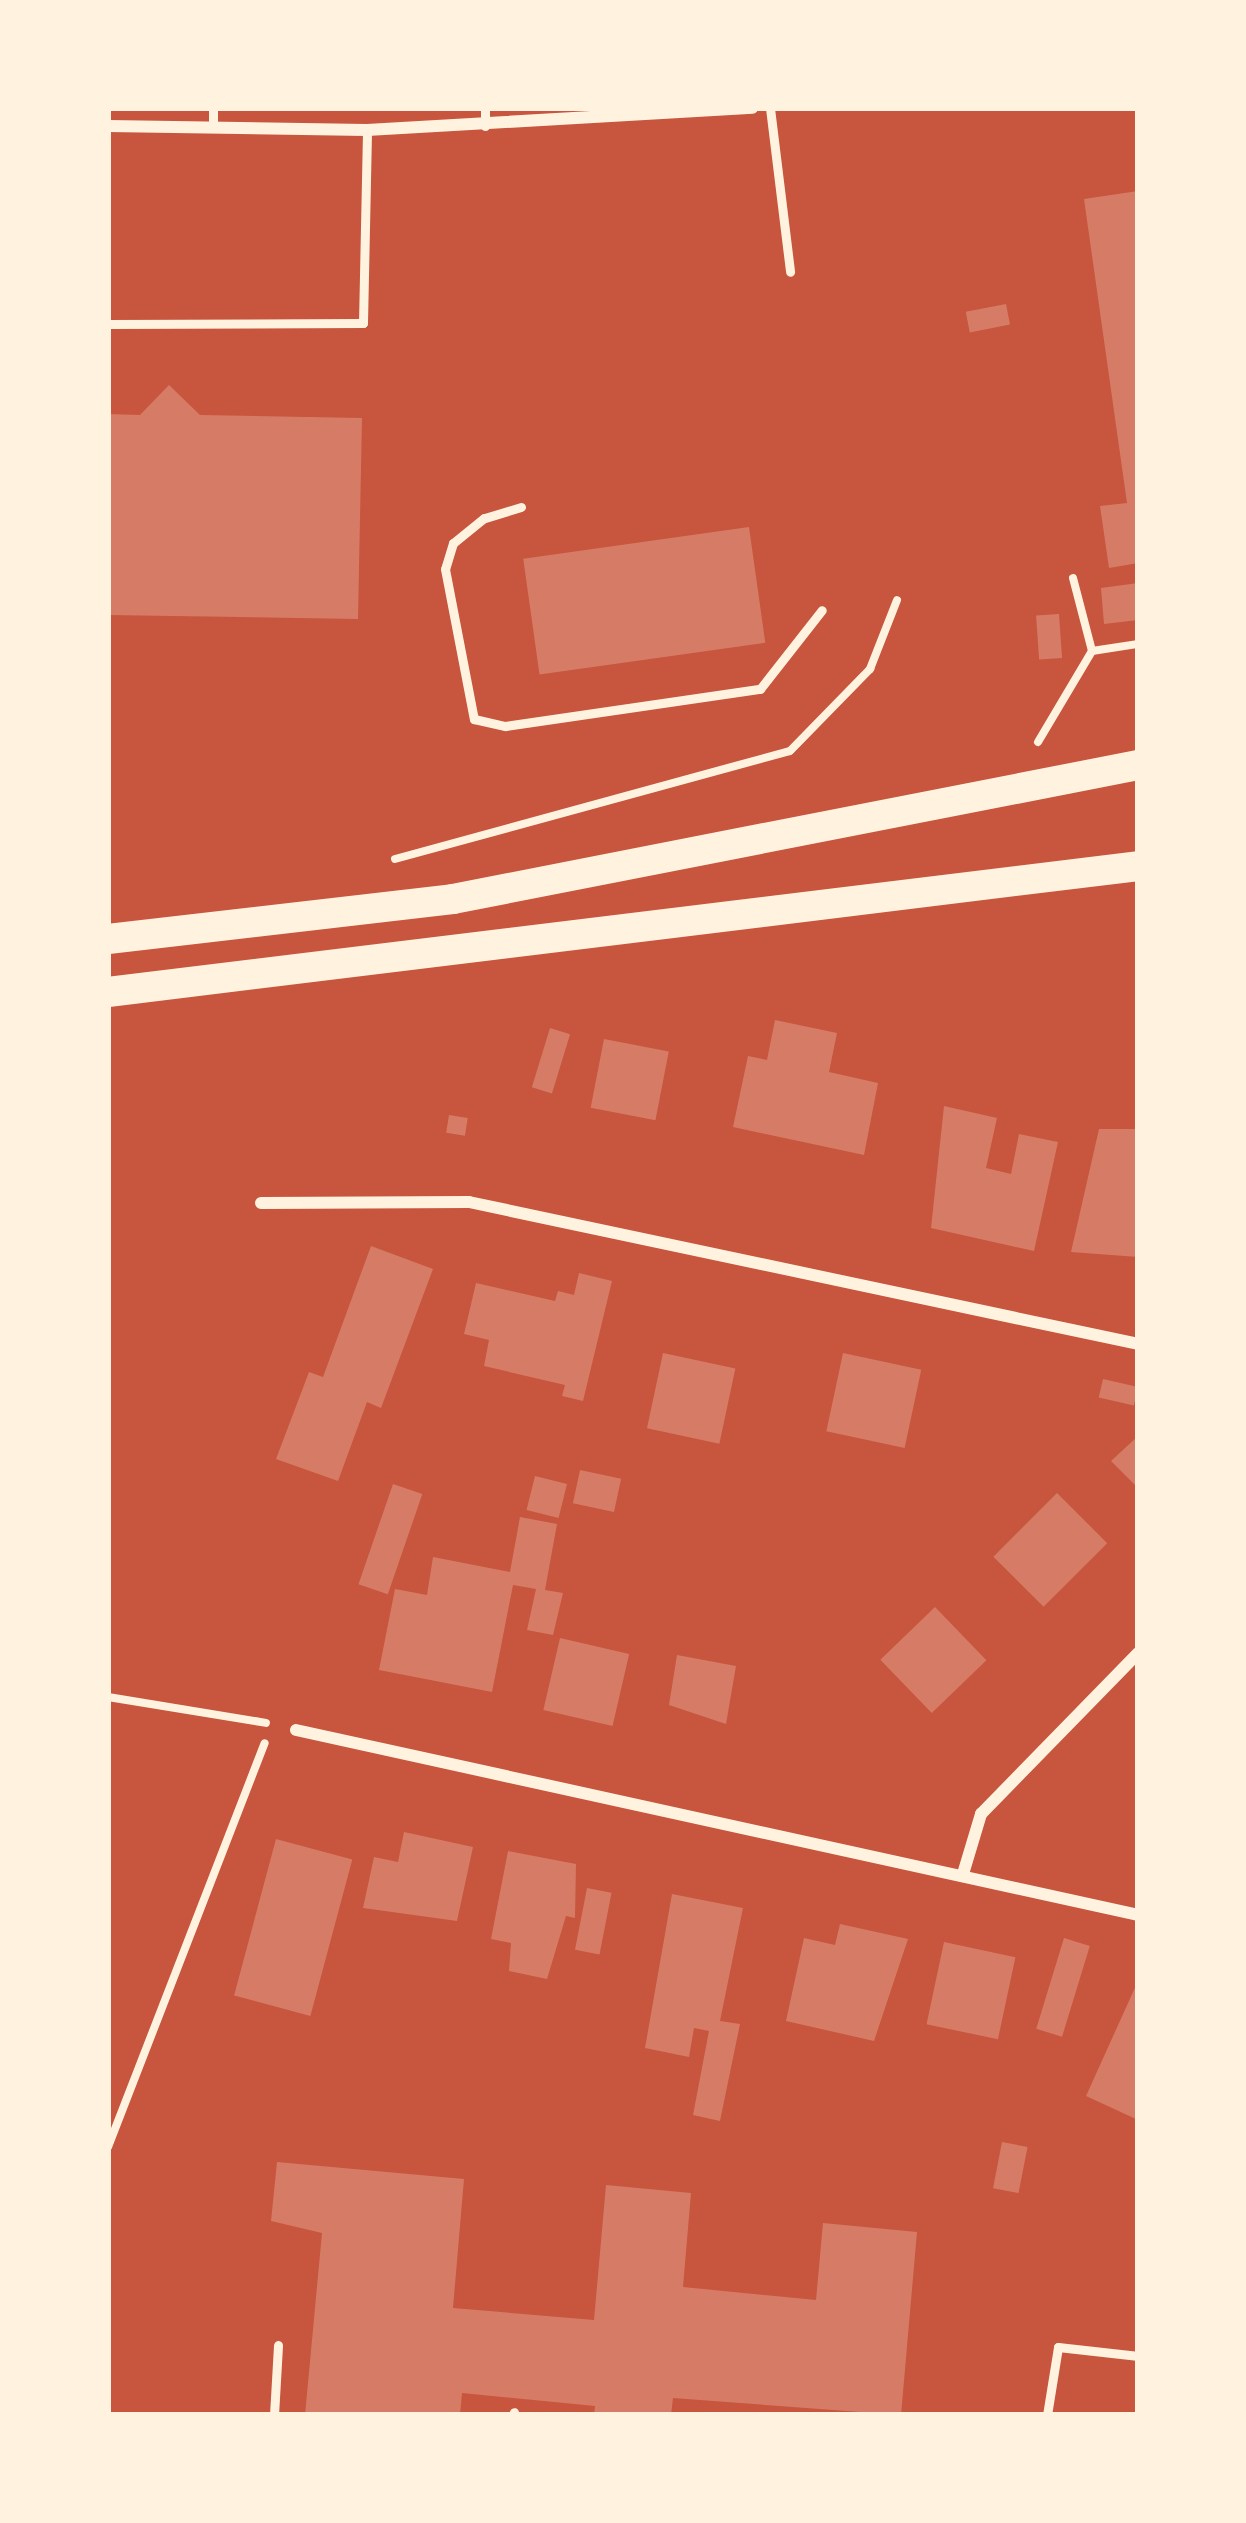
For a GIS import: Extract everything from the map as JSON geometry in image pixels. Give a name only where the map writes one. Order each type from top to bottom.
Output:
[{"type":"main road","points":[[108,938],[453,899],[1138,765]]},
{"type":"main road","points":[[108,992],[1138,866]]},
{"type":"street","points":[[108,126],[368,130],[752,108]]},
{"type":"street","points":[[260,1203],[469,1202],[1138,1344]]},
{"type":"street","points":[[963,1874],[981,1814],[1138,1653]]},
{"type":"street","points":[[296,1730],[1138,1915]]},
{"type":"lane","points":[[213,108],[213,126]]},
{"type":"lane","points":[[485,108],[485,126]]},
{"type":"lane","points":[[770,108],[790,272]]},
{"type":"lane","points":[[108,324],[363,323],[368,130]]},
{"type":"lane","points":[[521,507],[453,543],[446,569],[474,718],[505,726],[760,688],[822,610]]},
{"type":"lane","points":[[274,2415],[278,2344]]},
{"type":"lane","points":[[1047,2415],[1058,2347],[1138,2356]]},
{"type":"path","points":[[1073,578],[1092,651]]},
{"type":"path","points":[[370,866],[790,752],[870,669],[897,600]]},
{"type":"path","points":[[1017,790],[1064,685],[1092,651],[1138,644]]},
{"type":"path","points":[[108,1697],[296,1730]]},
{"type":"path","points":[[108,2147],[272,1725]]},
{"type":"building","points":[[1138,191],[1138,563],[1109,568],[1100,506],[1127,503],[1084,199]]},
{"type":"building","points":[[1006,304],[1010,325],[970,332],[966,312]]},
{"type":"building","points":[[169,385],[200,415],[362,418],[358,619],[108,615],[108,414],[140,415]]},
{"type":"building","points":[[749,527],[765,643],[540,675],[523,559]]},
{"type":"building","points":[[1138,583],[1138,620],[1104,624],[1101,588]]},
{"type":"building","points":[[1059,614],[1062,658],[1039,659],[1036,616]]},
{"type":"building","points":[[775,1020],[837,1033],[829,1072],[878,1083],[864,1155],[733,1127],[748,1056],[767,1060]]},
{"type":"building","points":[[550,1028],[570,1034],[552,1093],[532,1087]]},
{"type":"building","points":[[604,1039],[669,1052],[655,1120],[591,1108]]},
{"type":"building","points":[[944,1106],[997,1118],[986,1168],[1011,1174],[1019,1134],[1058,1142],[1034,1251],[931,1228]]},
{"type":"building","points":[[449,1115],[468,1118],[465,1136],[446,1133]]},
{"type":"building","points":[[1099,1129],[1138,1129],[1138,1257],[1071,1252]]},
{"type":"building","points":[[371,1246],[433,1269],[381,1408],[367,1402],[338,1481],[276,1459],[309,1372],[323,1377]]},
{"type":"building","points":[[579,1273],[612,1281],[583,1401],[562,1396],[565,1385],[484,1366],[489,1340],[464,1334],[476,1283],[555,1301],[558,1291],[574,1295]]},
{"type":"building","points":[[663,1353],[735,1368],[719,1444],[647,1428]]},
{"type":"building","points":[[843,1353],[921,1370],[905,1448],[826,1431]]},
{"type":"building","points":[[1103,1379],[1138,1387],[1134,1406],[1099,1398]]},
{"type":"building","points":[[1138,1436],[1138,1488],[1111,1461]]},
{"type":"building","points":[[580,1470],[621,1479],[614,1512],[573,1503]]},
{"type":"building","points":[[535,1476],[567,1484],[559,1518],[527,1510]]},
{"type":"building","points":[[393,1484],[422,1494],[388,1594],[358,1584]]},
{"type":"building","points":[[1057,1493],[1107,1543],[1044,1607],[993,1557]]},
{"type":"building","points":[[520,1517],[557,1524],[545,1590],[563,1593],[553,1635],[527,1630],[536,1589],[513,1585],[492,1692],[379,1670],[395,1589],[427,1595],[433,1557],[510,1572]]},
{"type":"building","points":[[935,1607],[986,1660],[932,1713],[880,1660]]},
{"type":"building","points":[[560,1638],[629,1654],[613,1726],[543,1710]]},
{"type":"building","points":[[677,1655],[736,1666],[726,1724],[669,1705]]},
{"type":"building","points":[[404,1832],[473,1847],[457,1921],[363,1908],[374,1857],[398,1862]]},
{"type":"building","points":[[276,1839],[352,1859],[310,2016],[234,1995]]},
{"type":"building","points":[[508,1851],[576,1864],[575,1918],[566,1916],[547,1979],[509,1971],[511,1943],[491,1939]]},
{"type":"building","points":[[587,1888],[612,1893],[600,1955],[575,1950]]},
{"type":"building","points":[[672,1894],[743,1908],[720,2021],[740,2024],[720,2121],[693,2115],[709,2031],[694,2028],[689,2057],[645,2048]]},
{"type":"building","points":[[840,1924],[908,1939],[874,2041],[786,2021],[804,1938],[835,1945]]},
{"type":"building","points":[[1064,1938],[1090,1946],[1062,2037],[1036,2029]]},
{"type":"building","points":[[944,1942],[1015,1957],[998,2039],[927,2024]]},
{"type":"building","points":[[1138,1981],[1138,2120],[1086,2096]]},
{"type":"building","points":[[1002,2142],[1028,2147],[1019,2193],[993,2188]]},
{"type":"building","points":[[277,2162],[464,2179],[453,2308],[594,2320],[606,2185],[691,2193],[683,2287],[816,2300],[823,2223],[917,2232],[901,2415],[673,2398],[671,2415],[594,2415],[595,2406],[462,2393],[460,2415],[305,2415],[322,2233],[271,2221]]}]
